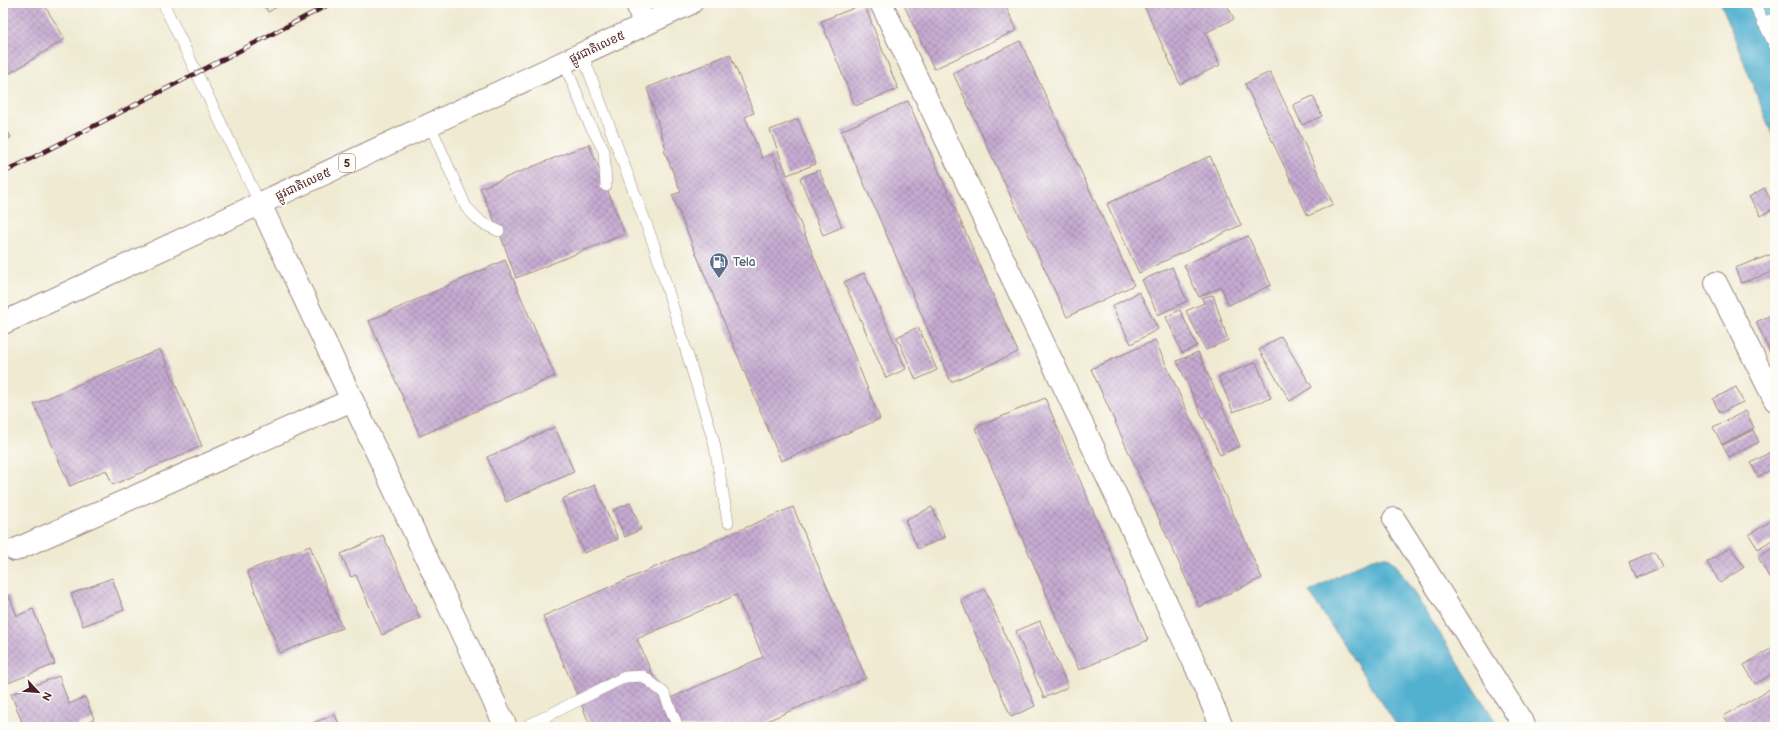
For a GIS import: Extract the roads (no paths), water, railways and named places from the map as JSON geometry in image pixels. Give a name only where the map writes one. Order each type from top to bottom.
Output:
[{"type":"main road","points":[[637,3],[644,25]]},
{"type":"main road","name":"ផ្លូវជាតិលេខ៥","points":[[3,323],[691,3]]},
{"type":"main road","points":[[881,3],[1136,538],[1194,662],[1222,727]]},
{"type":"main road","points":[[260,204],[506,727]]},
{"type":"main road","points":[[1716,283],[1775,400]]},
{"type":"main road","points":[[15,550],[352,400]]},
{"type":"main road","points":[[1394,519],[1525,727]]},
{"type":"lane","points":[[163,3],[260,204]]},
{"type":"lane","points":[[1754,3],[1775,46]]},
{"type":"lane","points":[[1763,23],[1775,18]]},
{"type":"lane","points":[[573,58],[589,123],[604,151],[606,186]]},
{"type":"lane","points":[[573,58],[657,252],[714,442],[728,522]]},
{"type":"lane","points":[[430,124],[466,207],[482,223],[499,231]]},
{"type":"lane","points":[[525,727],[625,677],[643,676],[664,693],[678,727]]},
{"type":"water","points":[[1721,3],[1775,3],[1775,142]]},
{"type":"water","points":[[1377,557],[1387,557],[1395,563],[1499,727],[1398,727],[1309,592],[1352,568]]},
{"type":"railway","points":[[3,173],[332,3]]},
{"type":"place","name":"Tela","points":[[719,279]]}]
